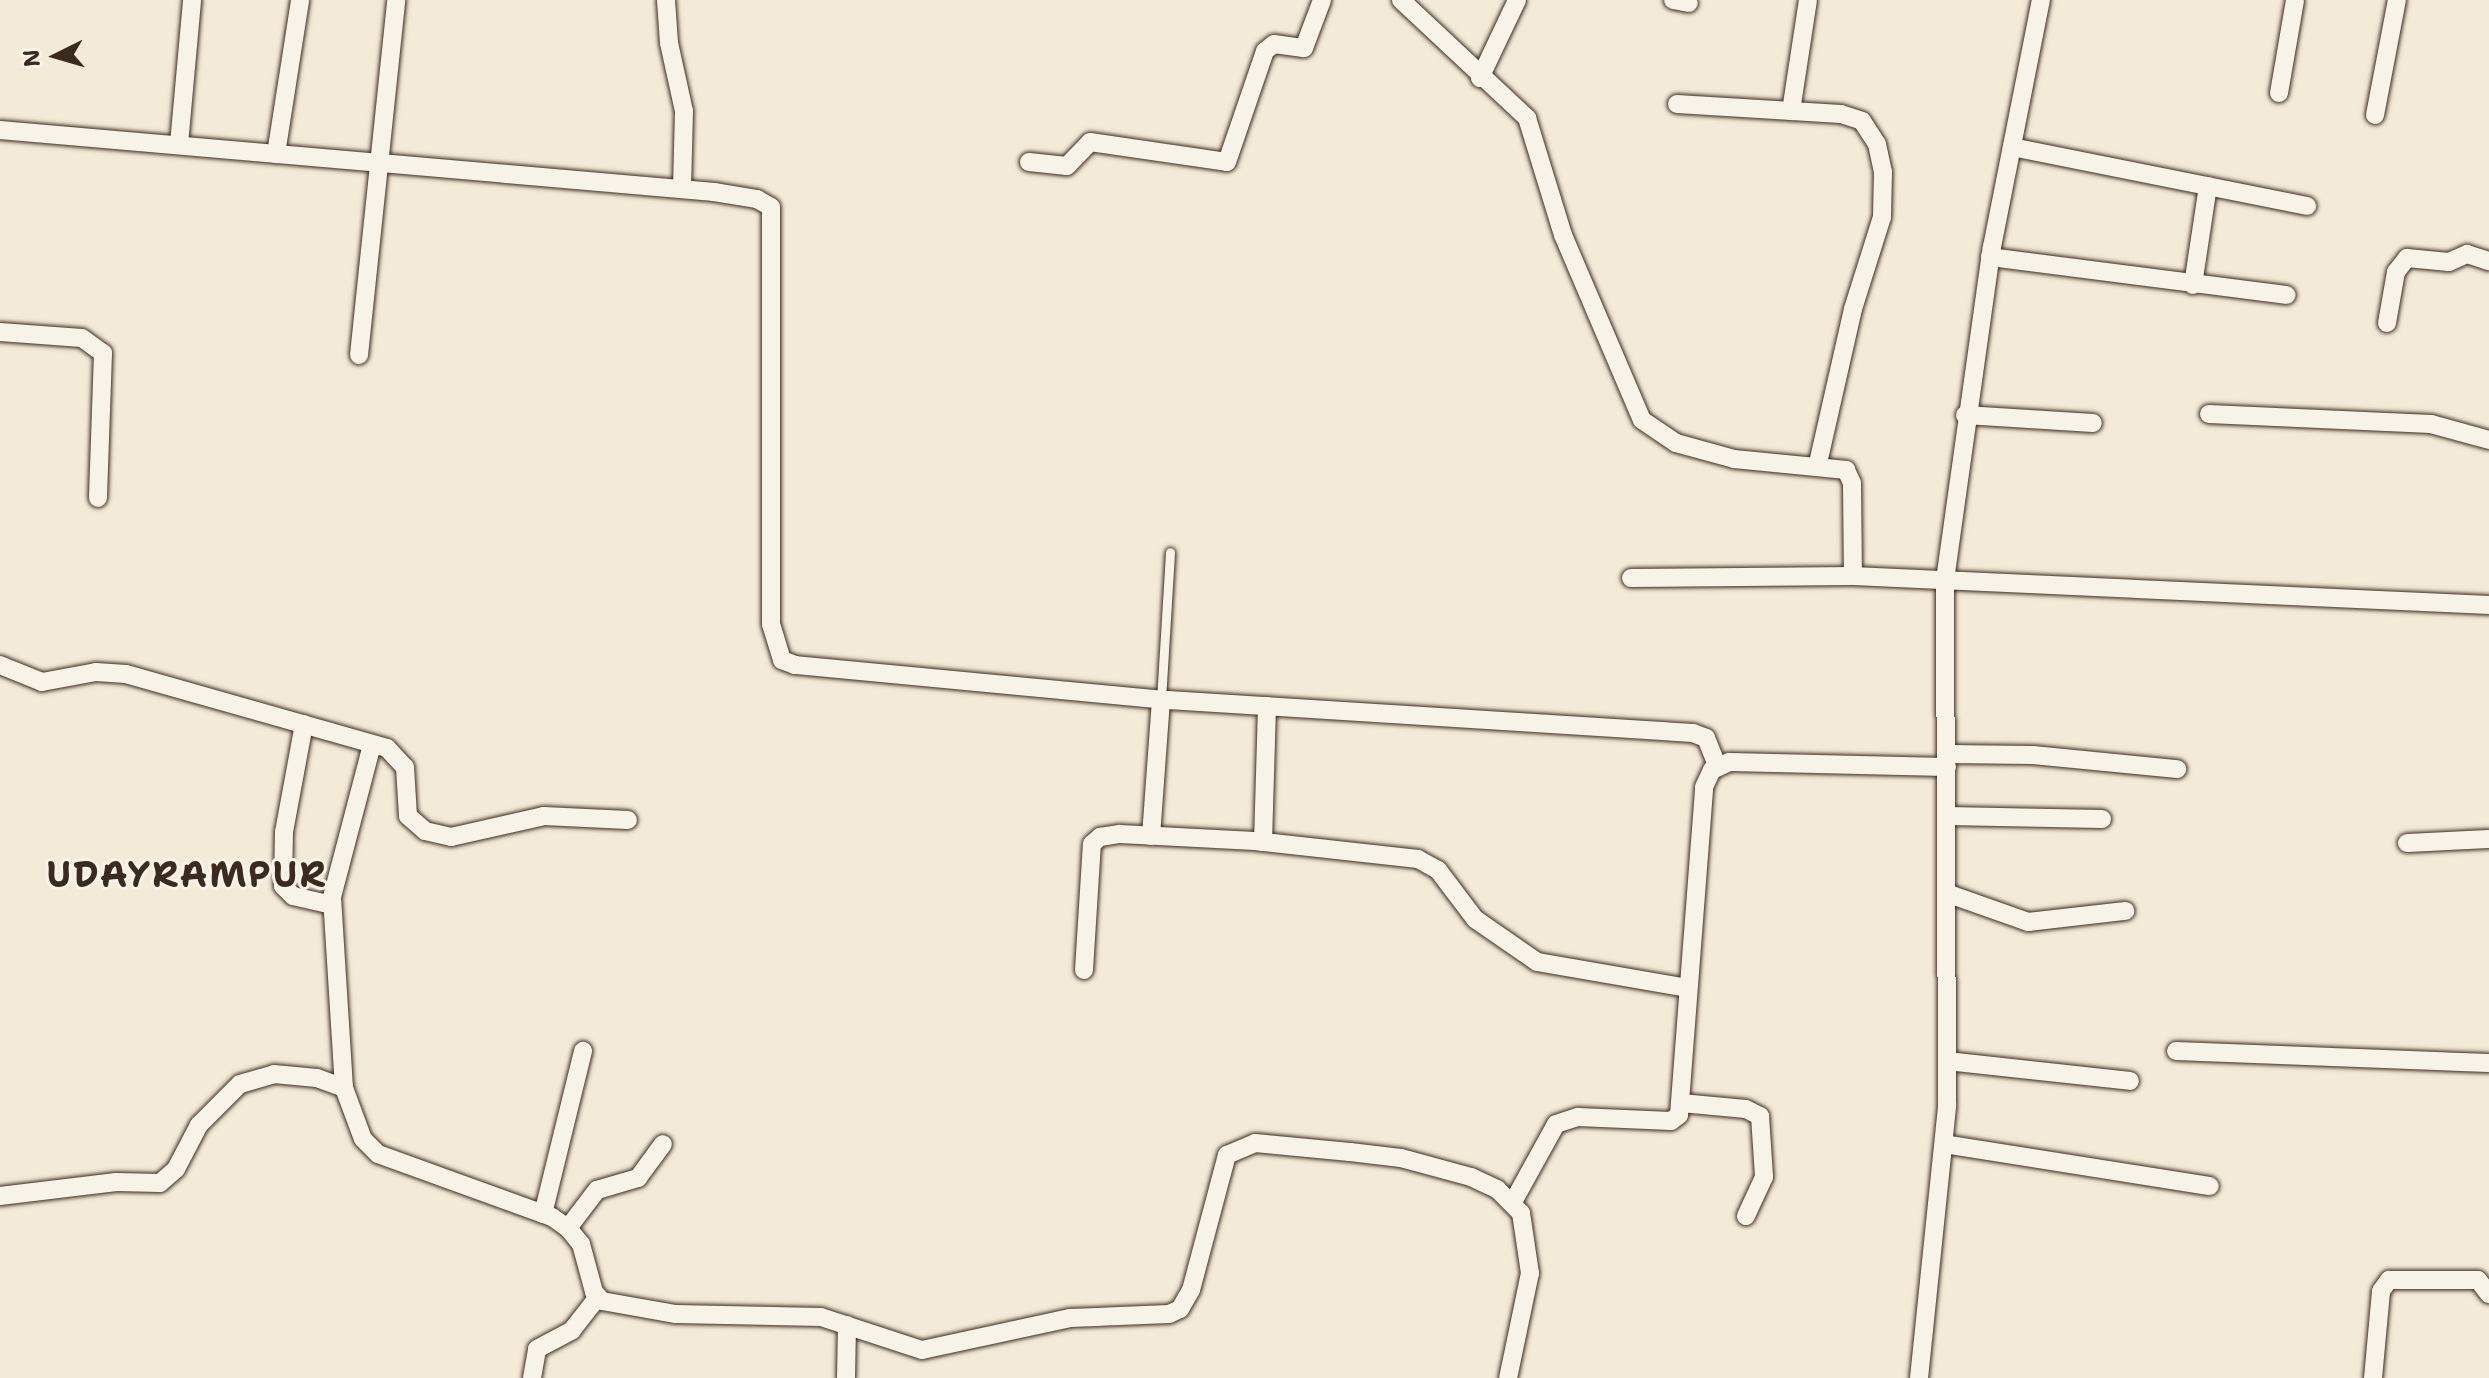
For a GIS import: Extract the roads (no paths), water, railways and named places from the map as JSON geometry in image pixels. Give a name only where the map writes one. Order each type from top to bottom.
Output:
[{"type":"street","points":[[179,144],[192,0]]},
{"type":"street","points":[[276,154],[300,0]]},
{"type":"street","points":[[359,355],[396,0]]},
{"type":"street","points":[[666,0],[669,43],[684,111],[682,189]]},
{"type":"street","points":[[1029,162],[1067,166],[1090,142],[1227,162],[1265,51],[1274,44],[1304,48],[1322,0]]},
{"type":"street","points":[[1401,0],[1480,78],[1527,118],[1563,235],[1642,420],[1676,443],[1720,456],[1761,465],[1841,468],[1852,476],[1853,576]]},
{"type":"street","points":[[1480,78],[1517,0]]},
{"type":"street","points":[[1791,111],[1808,0]]},
{"type":"street","points":[[1919,1378],[1944,1144],[1947,1061],[1949,894],[1945,580],[1965,415],[1990,257],[2041,0]]},
{"type":"street","points":[[2279,93],[2295,0]]},
{"type":"street","points":[[2375,115],[2397,0]]},
{"type":"street","points":[[1677,104],[1841,114],[1862,121],[1877,144],[1883,172],[1882,217],[1853,309],[1817,467]]},
{"type":"street","points":[[0,130],[682,189],[757,199],[771,207],[775,219],[771,624],[782,660],[1161,700],[1693,733],[1706,738],[1717,765]]},
{"type":"street","points":[[2012,147],[2307,206]]},
{"type":"street","points":[[2193,285],[2208,186]]},
{"type":"street","points":[[2387,323],[2396,272],[2407,258],[2449,262],[2467,254],[2489,261]]},
{"type":"street","points":[[1990,257],[2287,295]]},
{"type":"street","points":[[0,332],[82,338],[103,353],[98,498]]},
{"type":"street","points":[[2209,414],[2431,424],[2489,440]]},
{"type":"street","points":[[1965,415],[2093,423]]},
{"type":"street","points":[[1631,578],[1853,576],[2489,605]]},
{"type":"street","points":[[0,665],[42,682],[96,672],[126,674],[387,748],[405,767],[408,816],[425,831],[464,835],[502,822],[544,816],[628,820]]},
{"type":"street","points":[[1151,836],[1161,700]]},
{"type":"street","points":[[1263,842],[1267,706]]},
{"type":"street","points":[[304,724],[284,832],[283,886],[293,896],[331,905]]},
{"type":"street","points":[[372,744],[331,905],[344,1088],[363,1139],[378,1154],[543,1214],[568,1228],[581,1244],[598,1297]]},
{"type":"street","points":[[1717,765],[2033,755],[2177,769]]},
{"type":"street","points":[[1513,1202],[1556,1124],[1578,1117],[1671,1121],[1679,1115],[1704,787],[1717,765]]},
{"type":"street","points":[[1947,816],[2102,819]]},
{"type":"street","points":[[1084,970],[1092,844],[1108,835],[1151,836],[1263,842],[1418,859],[1444,877],[1475,919],[1537,962],[1687,988]]},
{"type":"street","points":[[2407,843],[2489,839]]},
{"type":"street","points":[[1949,894],[2028,922],[2125,911]]},
{"type":"street","points":[[543,1214],[583,1051]]},
{"type":"street","points":[[2176,1051],[2489,1063]]},
{"type":"street","points":[[1947,1061],[2130,1081]]},
{"type":"street","points":[[0,1196],[116,1182],[160,1183],[176,1169],[199,1125],[240,1084],[261,1076],[317,1078],[344,1088]]},
{"type":"street","points":[[1681,1103],[1746,1109],[1760,1116],[1764,1177],[1746,1216]]},
{"type":"street","points":[[598,1297],[676,1314],[809,1316],[847,1325],[896,1346],[922,1350],[1070,1318],[1169,1314],[1180,1309],[1191,1290],[1227,1155],[1255,1143],[1401,1158],[1471,1177],[1513,1202],[1528,1235],[1530,1273],[1508,1378]]},
{"type":"street","points":[[568,1228],[597,1190],[647,1170],[663,1144]]},
{"type":"street","points":[[1944,1144],[2210,1186]]},
{"type":"street","points":[[2373,1378],[2381,1291],[2389,1280],[2478,1280],[2489,1294]]},
{"type":"street","points":[[532,1378],[537,1349],[572,1330],[598,1297]]},
{"type":"street","points":[[846,1378],[847,1325]]},
{"type":"lane","points":[[1161,700],[1170,552]]},
{"type":"district","name":"UDAYRAMPUR","points":[[187,875]]}]
